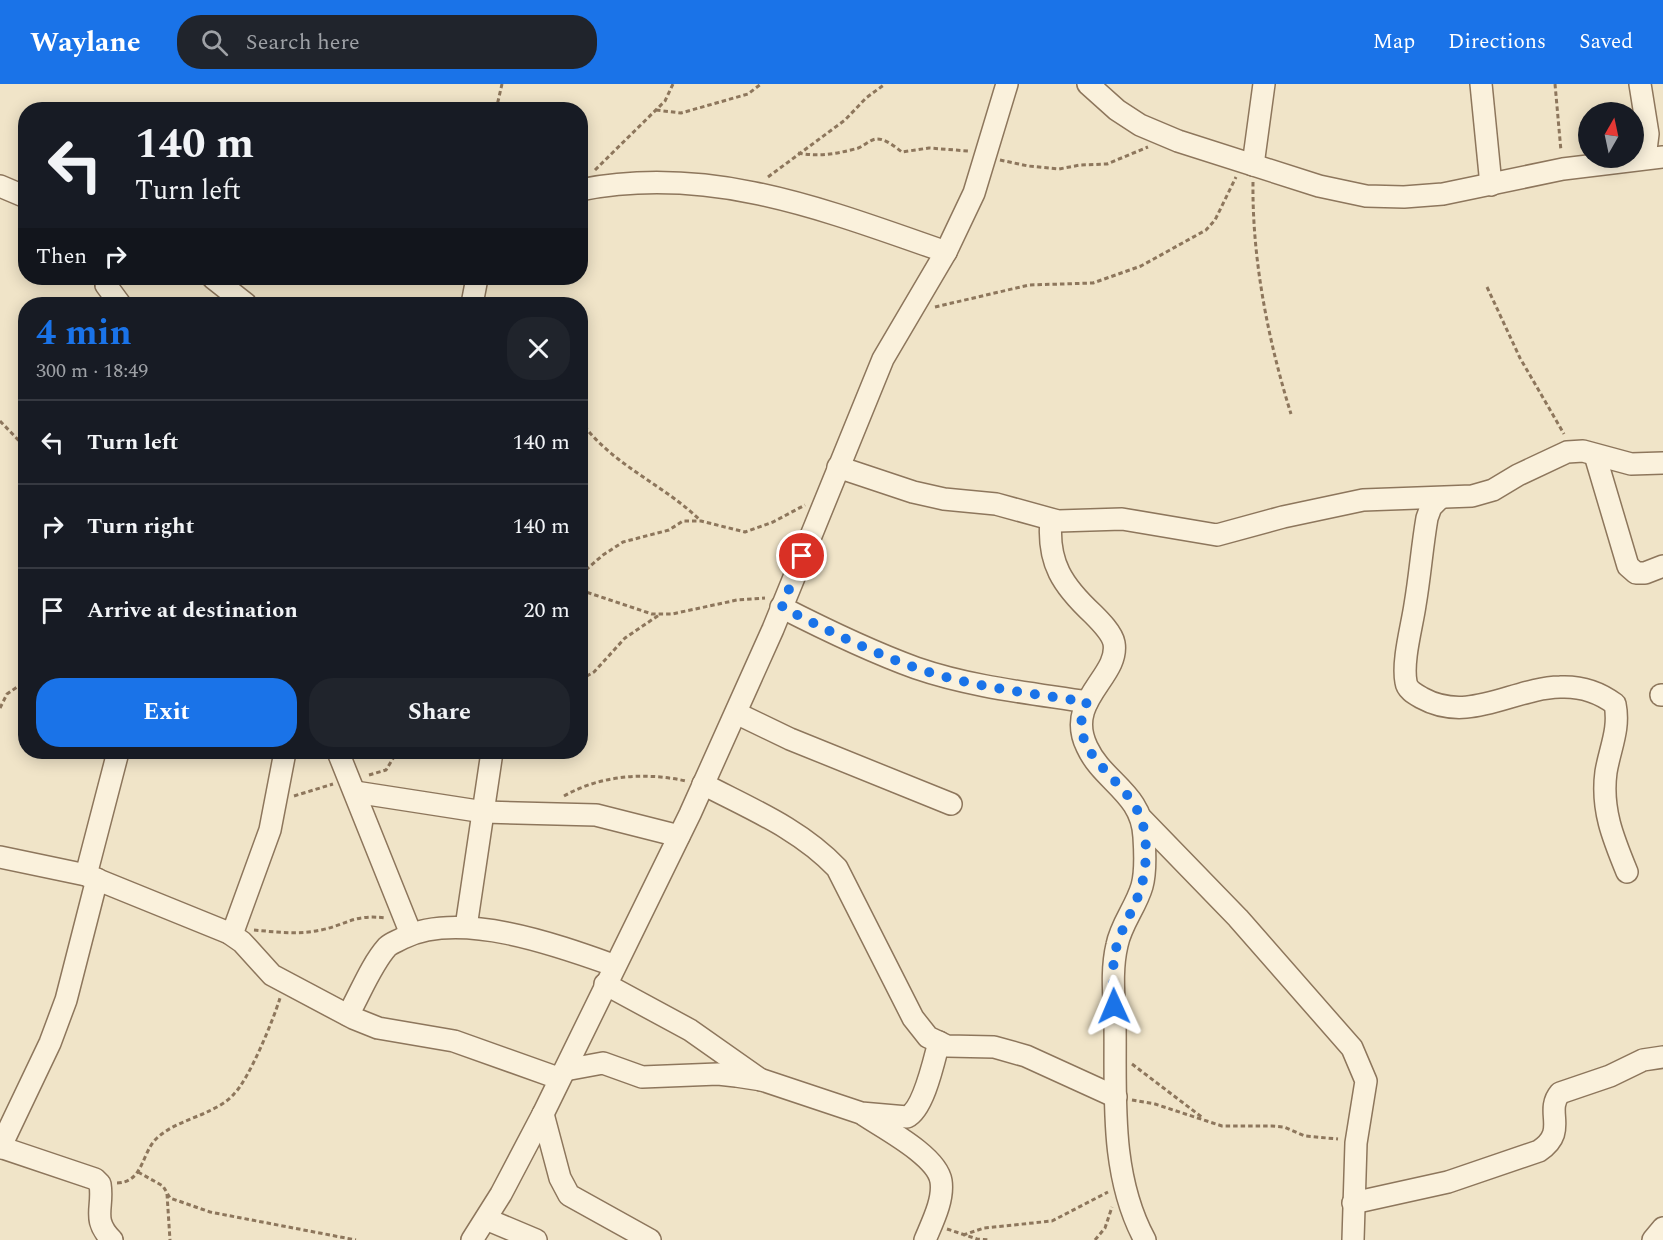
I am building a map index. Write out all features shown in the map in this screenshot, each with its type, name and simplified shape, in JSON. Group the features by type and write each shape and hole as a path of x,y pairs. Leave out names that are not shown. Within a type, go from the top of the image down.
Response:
{"street":[{"path":"472,1240 486,1219 543,1114 609,974 679,836 736,713 883,359 946,252 974,193 1007,84"},
{"path":"1088,84 1117,110 1140,125 1178,141 1319,186 1366,196 1404,198 1434,195 1563,169 1654,157 1640,84"},
{"path":"1249,164 1264,84"},
{"path":"1480,84 1491,184"},
{"path":"588,184 652,181 706,183 755,192 847,218 946,252"},
{"path":"0,186 18,194"},
{"path":"106,285 115,297"},
{"path":"222,285 237,297"},
{"path":"838,467 913,492 944,499 996,504 1051,520 1122,519 1217,535 1283,517 1363,500 1472,496 1493,490 1518,475 1567,452 1583,451 1631,464 1663,463"},
{"path":"1595,455 1628,566 1636,573 1645,573 1663,566"},
{"path":"1439,499 1431,507 1426,518 1408,649 1406,683 1411,692 1431,703 1458,707 1488,705 1543,688 1562,686 1604,695 1615,704 1618,717 1615,742 1604,792 1607,822 1627,872"},
{"path":"1051,520 1049,541 1055,566 1071,594 1102,623 1114,641 1114,655 1087,702 1080,726 1087,747 1103,770 1129,795 1141,818 1238,918 1352,1048 1366,1081 1357,1137 1353,1240"},
{"path":"784,601 854,644 917,668 996,688 1087,702"},
{"path":"736,713 790,739 951,804"},
{"path":"112,1240 103,1232 99,1220 102,1195 100,1184 95,1179 0,1148 50,1043 66,1000 117,759"},
{"path":"231,931 258,866 276,805 284,759"},
{"path":"341,759 408,927"},
{"path":"466,927 491,759"},
{"path":"703,784 783,825 821,851 837,868 913,1018 928,1037 947,1046 994,1047 1026,1056 1116,1097"},
{"path":"353,787 484,812 596,814 679,836"},
{"path":"1141,818 1144,836 1142,887 1117,944 1114,966 1120,1185 1145,1240"},
{"path":"0,857 92,877 231,931 263,968 284,982 378,1028 454,1041 562,1074 603,1063 642,1077 718,1074 762,1080 861,1113 899,1118 913,1114 927,1081 939,1042"},
{"path":"348,1015 388,946 408,927 434,929 466,927 535,941 609,974 762,1080"},
{"path":"1353,1203 1448,1182 1539,1151 1551,1143 1556,1132 1556,1104 1560,1093 1602,1079 1643,1060 1663,1057"},
{"path":"861,1113 929,1160 941,1180 940,1198 928,1232"},
{"path":"543,1114 560,1178 569,1195 650,1240"},
{"path":"486,1219 537,1240"},
{"path":"1653,1240 1663,1228"}],"path":[{"path":"498,102 502,84"},
{"path":"588,180 656,110 673,84"},
{"path":"656,110 681,113 748,94 761,84"},
{"path":"755,192 773,173 845,120 866,98 885,84"},
{"path":"1556,84 1563,169"},
{"path":"798,153 826,157 841,150 855,149 876,139 884,140 902,152 929,148 986,154 1008,162 1059,169 1107,164 1155,144 1178,141"},
{"path":"909,314 1029,285 1094,283 1141,266 1206,231 1215,220 1224,198 1249,164"},
{"path":"1249,164 1252,220 1268,328 1291,414"},
{"path":"1487,287 1520,358 1574,452"},
{"path":"0,421 18,440"},
{"path":"588,429 605,449 688,507 702,521"},
{"path":"588,569 623,542 669,530 688,519 745,532 826,496"},
{"path":"588,593 652,614 682,612 737,600 784,601"},
{"path":"588,675 594,672 625,638 661,614"},
{"path":"0,708 7,694 18,686"},
{"path":"276,805 301,792 353,787 386,770 393,759"},
{"path":"561,798 612,779 633,776 660,776 703,784"},
{"path":"231,931 291,933 326,929 357,917 408,927"},
{"path":"100,1184 131,1180 158,1136 207,1112 235,1094 274,1018 284,982"},
{"path":"1115,1045 1135,1067 1207,1121"},
{"path":"1116,1097 1155,1104 1236,1128 1284,1127 1305,1136 1357,1137"},
{"path":"138,1172 157,1182 170,1198 180,1203 210,1212 356,1240"},
{"path":"963,1235 984,1228 1052,1221 1120,1185"},
{"path":"1095,1240 1110,1217 1120,1185"},
{"path":"167,1192 170,1240"},
{"path":"928,1232 989,1240"}],"route":[{"path":"802,556 782,607 854,644 917,668 946,676 996,688 1087,702 1080,726 1087,747 1103,770 1129,795 1141,818 1144,836 1142,887 1117,944 1113,978 1114,1006"}]}
